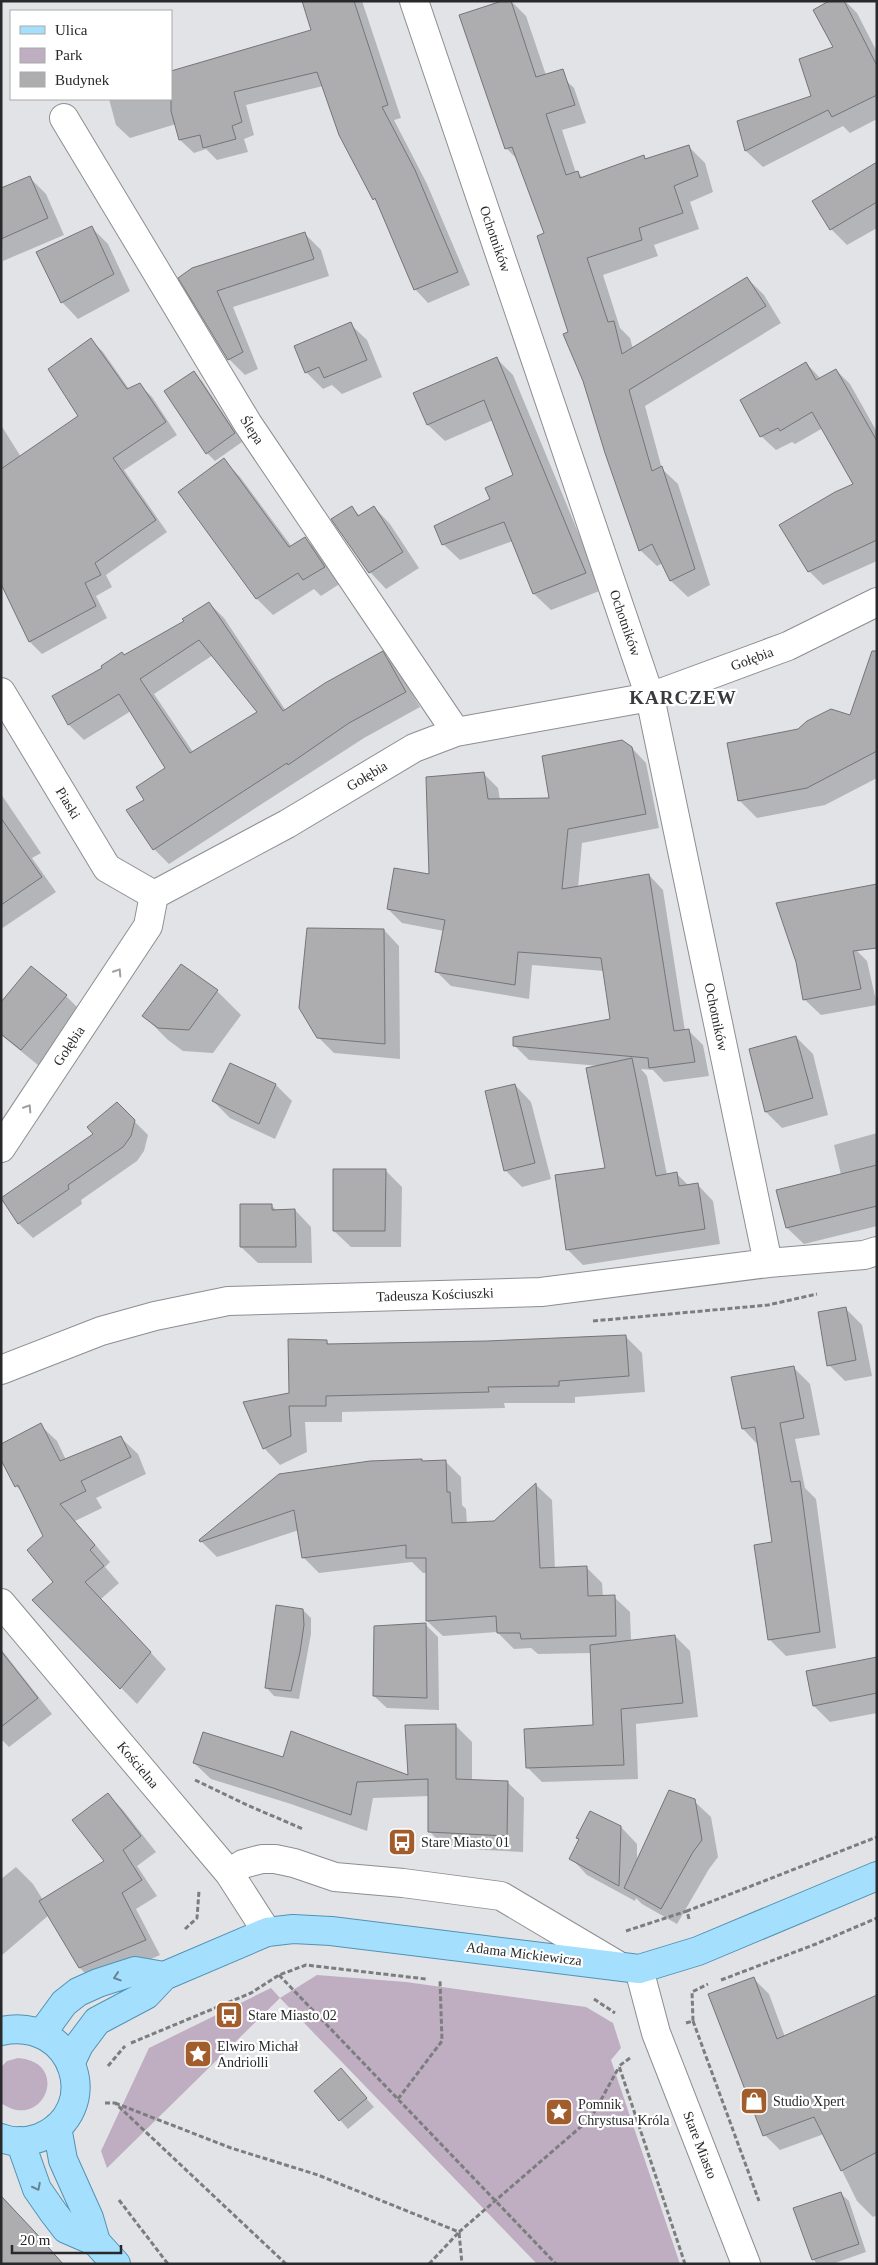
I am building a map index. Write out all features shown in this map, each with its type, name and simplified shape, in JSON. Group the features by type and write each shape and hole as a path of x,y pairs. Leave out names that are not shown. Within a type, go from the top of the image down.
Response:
{"main road":[{"name":"Adama Mickiewicza","path":"71,2062 79,2045 97,2021 146,1996 164,1976 267,1932 293,1929 331,1931 629,1967 698,1950 877,1876"},
{"path":"42,2033 64,2003 78,1992 135,1970 164,1976"},
{"path":"1,2031 15,2028 42,2033 61,2048 71,2062 76,2090 69,2110 57,2127 33,2140 10,2140 37,2189 66,2229 96,2242 116,2264"},
{"path":"57,2127 63,2160 89,2218 96,2242"}],"street":[{"name":"Ochotników","path":"414,1 650,697 768,1263"},
{"name":"Ślepa","path":"64,118 248,424 456,732"},
{"name":"Gołębia","path":"5,1135 148,926 154,895 287,824 414,748 456,732 650,697 788,646 877,602"},
{"name":"Piaski","path":"1,692 107,868 154,895"},
{"name":"Tadeusza Kościuszki","path":"1,1370 101,1330 155,1316 228,1301 540,1292 768,1263 864,1255 877,1251"},
{"name":"Kościelna","path":"1,1603 229,1873 267,1932"},
{"path":"229,1873 243,1864 262,1859 275,1859 294,1863 335,1877 403,1883 502,1896 629,1967"},
{"name":"Stare Miasto","path":"629,1967 746,2264"}],"path":[{"path":"191,1778 247,1806 312,1833"},
{"path":"178,1936 197,1918 199,1892 194,1885"},
{"path":"624,1932 687,1911"},
{"path":"708,1985 816,1944 877,1918"},
{"path":"107,2066 124,2046 251,1993 279,1974 306,1965 450,1981"},
{"path":"279,1974 556,2264"},
{"path":"398,2099 442,2041 440,1980"},
{"path":"585,1998 595,1999 622,2018"},
{"path":"693,2020 760,2202"},
{"path":"429,2264 459,2232 591,2118 619,2066 633,2056"},
{"path":"619,2066 685,2264"},
{"path":"100,2103 115,2103 231,2148 318,2175 459,2232"},
{"path":"115,2103 286,2264"},
{"path":"114,2194 168,2264"},
{"path":"459,2232 462,2264"}],"green space":[{"path":"317,1975 406,1982 586,2007 613,2023 621,2048 611,2060 680,2264 537,2264 280,1998"},
{"path":"271,1988 280,1998 107,2168 101,2151 149,2048"},
{"path":"18,2058 34,2062 44,2071 47,2082 46,2093 39,2103 29,2109 16,2110 1,2103 1,2067 7,2061"}],"building":[{"path":"302,1 354,1 388,105 382,107 415,170 458,272 414,290 375,198 373,200 339,135 317,72 234,92 242,122 232,126 236,139 203,148 200,135 179,140 171,111 172,71 311,30"},
{"path":"502,1 511,1 536,77 563,69 575,105 546,114 566,175 578,171 580,178 644,155 645,159 689,145 698,176 674,186 683,213 639,228 642,240 587,258 608,322 614,321 622,354 747,277 766,306 629,390 652,471 662,466 695,569 670,581 652,544 639,551 605,453 583,381 563,334 568,332 537,236 544,233 512,147 505,149 459,15"},
{"path":"829,1 844,1 865,42 877,66 877,95 832,117 828,110 745,151 737,121 811,96 799,59 833,47 813,10"},
{"path":"877,162 877,202 830,230 812,201"},
{"path":"30,176 48,218 1,239 1,188"},
{"path":"92,226 114,274 61,303 36,252"},
{"path":"305,232 314,259 217,291 243,352 228,360 178,278 192,268"},
{"path":"351,322 367,360 324,378 319,367 305,373 294,346"},
{"path":"91,338 127,389 140,383 166,422 113,458 156,520 95,563 101,575 85,583 96,606 29,642 1,584 1,469 78,416 48,369"},
{"path":"497,357 586,573 533,594 504,522 442,545 434,526 490,499 485,488 513,475 484,400 427,425 413,393"},
{"path":"806,362 816,380 836,369 877,441 877,540 808,572 779,525 835,492 853,484 812,412 780,431 778,428 760,437 740,400"},
{"path":"194,371 235,433 206,454 164,391"},
{"path":"224,458 289,547 305,537 325,567 303,580 298,573 256,599 178,492"},
{"path":"352,506 358,516 374,506 403,552 369,573 331,519"},
{"path":"209,602 283,711 325,683 383,651 406,692 349,723 288,765 287,763 153,850 126,810 144,800 136,787 165,768 119,694 68,725 52,696 102,668 101,666 122,652 124,655 184,621 182,619","holes":["199,640 257,712 190,753 140,679"]},
{"path":"872,651 877,651 877,751 807,788 738,801 727,743 798,729 807,721 831,709 850,715"},
{"path":"622,740 632,747 646,814 568,829 562,889 649,874 674,1031 689,1029 695,1062 649,1068 648,1058 513,1046 513,1037 610,1019 601,958 518,952 515,985 435,972 445,920 387,909 394,868 429,874 426,777 484,772 488,799 549,798 542,756"},
{"path":"1,818 42,877 1,905"},
{"path":"877,884 877,948 853,951 861,989 803,1000 796,962 776,903"},
{"path":"307,928 384,929 385,1044 317,1038 299,1008"},
{"path":"181,964 218,990 189,1030 158,1028 142,1016"},
{"path":"31,966 67,995 21,1050 1,1034 1,1002"},
{"path":"796,1036 813,1098 765,1112 749,1049"},
{"path":"632,1058 656,1176 677,1172 679,1186 698,1183 705,1229 566,1250 555,1175 605,1168 586,1068"},
{"path":"230,1063 276,1084 259,1124 212,1101"},
{"path":"515,1084 535,1163 504,1171 485,1091"},
{"path":"117,1102 135,1120 131,1136 123,1147 68,1185 69,1189 18,1224 1,1198 93,1134 87,1127"},
{"path":"877,1165 877,1206 786,1228 776,1190"},
{"path":"333,1169 386,1169 385,1231 333,1231"},
{"path":"240,1204 272,1204 272,1210 295,1209 296,1247 240,1247"},
{"path":"846,1307 856,1360 827,1366 818,1312"},
{"path":"626,1335 629,1376 559,1381 559,1386 488,1387 489,1392 326,1396 326,1406 289,1406 291,1436 263,1449 243,1402 289,1393 288,1339 327,1340 327,1344 487,1341"},
{"path":"794,1366 804,1418 780,1423 791,1482 800,1481 820,1632 768,1640 754,1545 772,1542 755,1427 742,1429 731,1377"},
{"path":"41,1423 60,1461 121,1436 131,1457 81,1481 86,1491 60,1504 95,1545 90,1550 104,1566 85,1582 151,1652 120,1689 32,1600 53,1582 27,1550 43,1536 18,1485 15,1487 1,1460 1,1444"},
{"path":"422,1459 422,1461 446,1460 447,1492 450,1492 452,1523 494,1521 536,1483 540,1568 587,1566 588,1596 615,1595 616,1636 521,1639 520,1633 497,1633 496,1616 426,1621 426,1558 406,1558 406,1545 302,1558 294,1510 200,1542 199,1540 279,1474 370,1461"},
{"path":"276,1605 303,1609 304,1625 291,1691 265,1688"},
{"path":"426,1623 427,1698 373,1696 374,1626"},
{"path":"675,1635 683,1703 621,1709 624,1765 526,1768 524,1729 593,1725 590,1645"},
{"path":"1,1651 38,1698 1,1727"},
{"path":"877,1657 877,1693 813,1706 806,1671"},
{"path":"456,1724 456,1779 508,1781 507,1836 428,1832 428,1779 357,1782 351,1815 193,1763 203,1732 283,1757 291,1731 408,1775 405,1725"},
{"path":"669,1790 695,1799 702,1840 693,1852 661,1909 624,1888"},
{"path":"108,1793 141,1836 123,1850 142,1880 122,1893 146,1940 79,1968 39,1901 104,1861 72,1820"},
{"path":"590,1811 621,1826 619,1886 569,1859 579,1839 576,1838"},
{"path":"754,1977 777,2039 877,1995 877,2152 841,2171 814,2117 763,2136 708,1994"},
{"path":"341,2068 367,2098 339,2121 314,2091"},
{"path":"841,2192 859,2244 812,2260 793,2208"},
{"path":"1,2196 35,2232 63,2264 1,2264"}],"place":[{"name":"Stare Miasto 01","path":"402,1842"},
{"name":"Stare Miasto 02","path":"229,2015"},
{"name":"Elwiro Michał Andriolli","path":"198,2054"},
{"name":"Studio Xpert","path":"754,2101"},
{"name":"Pomnik Chrystusa Króla","path":"559,2112"}],"district":[{"name":"KARCZEW","path":"683,697"}]}
